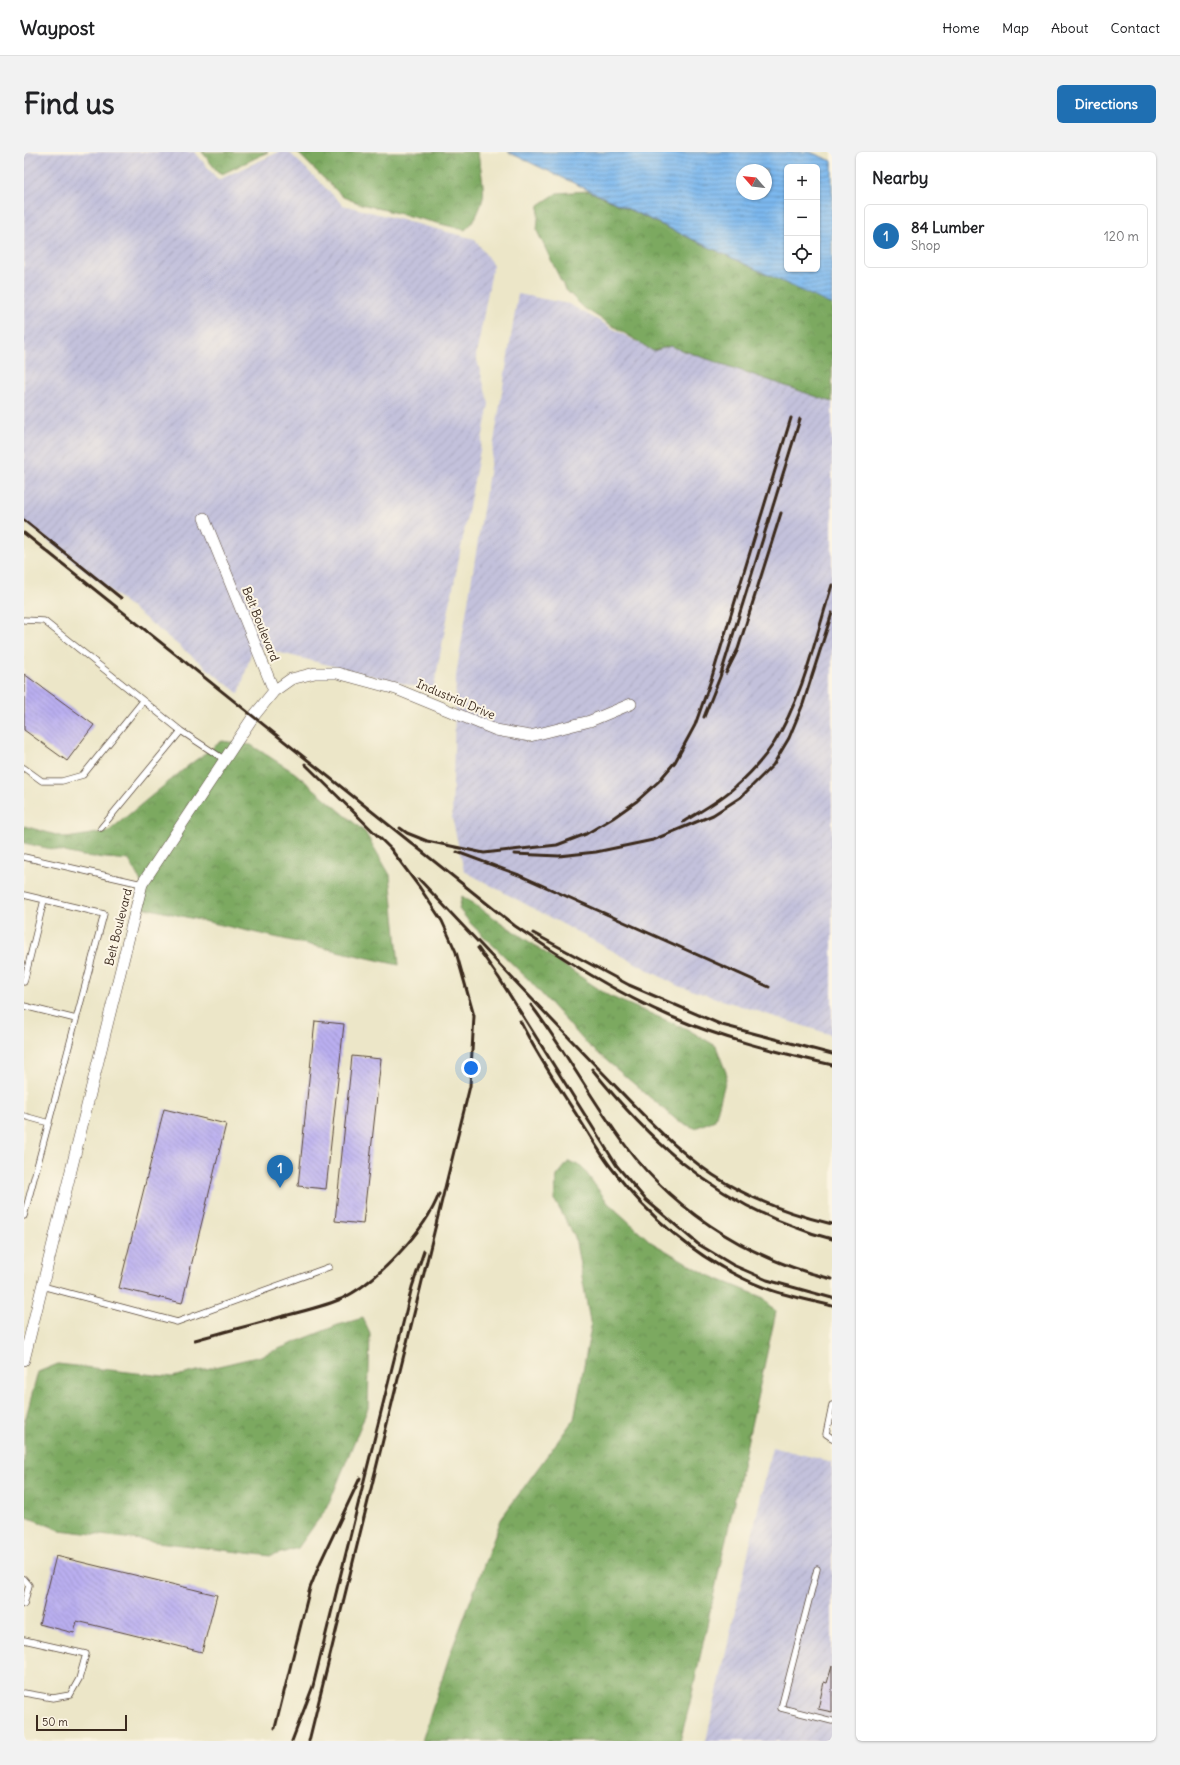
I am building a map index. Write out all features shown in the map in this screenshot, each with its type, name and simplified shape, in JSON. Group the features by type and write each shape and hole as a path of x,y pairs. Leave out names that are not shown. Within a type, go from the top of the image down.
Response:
{"street":[{"name":"Belt Boulevard","path":"24,1360 142,884 253,717 274,691 204,518"},
{"name":"Industrial Drive","path":"274,691 291,679 316,673 337,673 396,688 496,730 530,736 590,721 630,704"}],"lane":[{"path":"24,620 44,621 181,731 225,760"},
{"path":"24,768 42,781 62,781 83,775 143,701"},
{"path":"101,828 181,731"},
{"path":"24,857 142,884"},
{"path":"24,895 104,914 24,1216"},
{"path":"24,982 44,900"},
{"path":"24,1006 76,1019"},
{"path":"24,1116 49,1123"},
{"path":"42,1286 177,1322 329,1267"},
{"path":"832,1405 826,1434 832,1438"},
{"path":"817,1569 780,1708 832,1721"},
{"path":"24,1579 29,1585 24,1604"},
{"path":"24,1640 86,1654 79,1679 70,1695 53,1698 24,1693"}],"shaded area":[{"path":"24,152 195,152 218,180 279,152 289,152 343,205 475,239 493,265 476,356 489,404 433,691 253,646 239,694 24,521"},
{"path":"518,294 569,304 653,351 670,346 832,402 832,1035 678,986 464,871 452,817 456,676"},
{"path":"772,1447 832,1462 832,1741 706,1741"}],"green space":[{"path":"202,152 268,152 222,174 217,171"},
{"path":"297,152 477,152 482,175 483,198 476,216 465,230 361,204 343,197"},
{"path":"589,191 832,305 832,402 670,346 653,351 584,308 565,289 537,231 539,205 557,193"},
{"path":"222,741 251,745 295,773 365,832 390,875 399,965 137,906 142,884 129,860 83,856 24,843 24,826 67,838 109,831 189,765"},
{"path":"462,896 609,996 687,1029 716,1046 727,1075 715,1120 695,1128 679,1122 586,1043 530,981 471,924 459,909"},
{"path":"569,1161 582,1167 608,1203 651,1242 706,1274 764,1298 776,1312 689,1707 680,1741 422,1741 449,1657 502,1517 574,1419 591,1327 575,1237 554,1199 557,1176"},
{"path":"363,1318 370,1333 368,1408 328,1506 298,1548 271,1556 60,1530 24,1516 24,1424 38,1372 58,1364 172,1377 261,1356 338,1325"}],"water":[{"path":"508,152 810,152 832,161 832,305"}],"building":[{"path":"24,674 94,725 67,761 24,730"},
{"path":"315,1021 344,1024 326,1189 298,1186"},
{"path":"352,1056 381,1059 363,1224 335,1221"},
{"path":"164,1109 226,1124 182,1303 119,1288"},
{"path":"56,1556 217,1595 202,1652 77,1621 74,1633 39,1624"},
{"path":"832,1666 832,1712 818,1709 824,1682 827,1683"}],"railway":[{"path":"400,828 407,833 427,841 484,853 557,845 586,834 613,818 637,801 658,782 675,762 695,725 711,680 791,418"},
{"path":"704,717 720,677 800,419"},
{"path":"726,673 738,649 781,513"},
{"path":"24,520 121,598"},
{"path":"24,533 515,926 591,975 651,1008 711,1032 771,1050 832,1065"},
{"path":"683,822 710,806 730,791 752,771 774,743 784,725 801,686 832,585"},
{"path":"514,854 559,856 596,852 653,840 713,815 741,797 773,765 789,738 803,704 832,613"},
{"path":"305,764 393,851"},
{"path":"309,1741 470,1086 474,1016 456,952 442,921 420,888 390,848"},
{"path":"457,852 519,875 769,987"},
{"path":"419,879 652,1124 682,1151 713,1175 755,1198 801,1216 832,1224"},
{"path":"533,933 629,985 722,1025 832,1054"},
{"path":"478,948 499,978 617,1166 646,1200 698,1244 733,1265 767,1280 832,1298"},
{"path":"531,1005 615,1131 635,1158 658,1183 683,1205 738,1243 768,1258 800,1270 832,1279"},
{"path":"520,1021 533,1046 604,1158 645,1207 663,1224 681,1240 701,1254 721,1267 743,1278 773,1291 832,1306"},
{"path":"592,1069 613,1095 658,1142 682,1163 708,1182 735,1199 764,1214 804,1231 832,1239"},
{"path":"195,1340 319,1307 341,1299 355,1291 384,1268 412,1239 423,1223 439,1194"},
{"path":"292,1741 313,1686 412,1287 424,1251"},
{"path":"275,1728 310,1588 320,1563 360,1478"}],"place":[{"name":"84 Lumber","path":"280,1188"}]}
